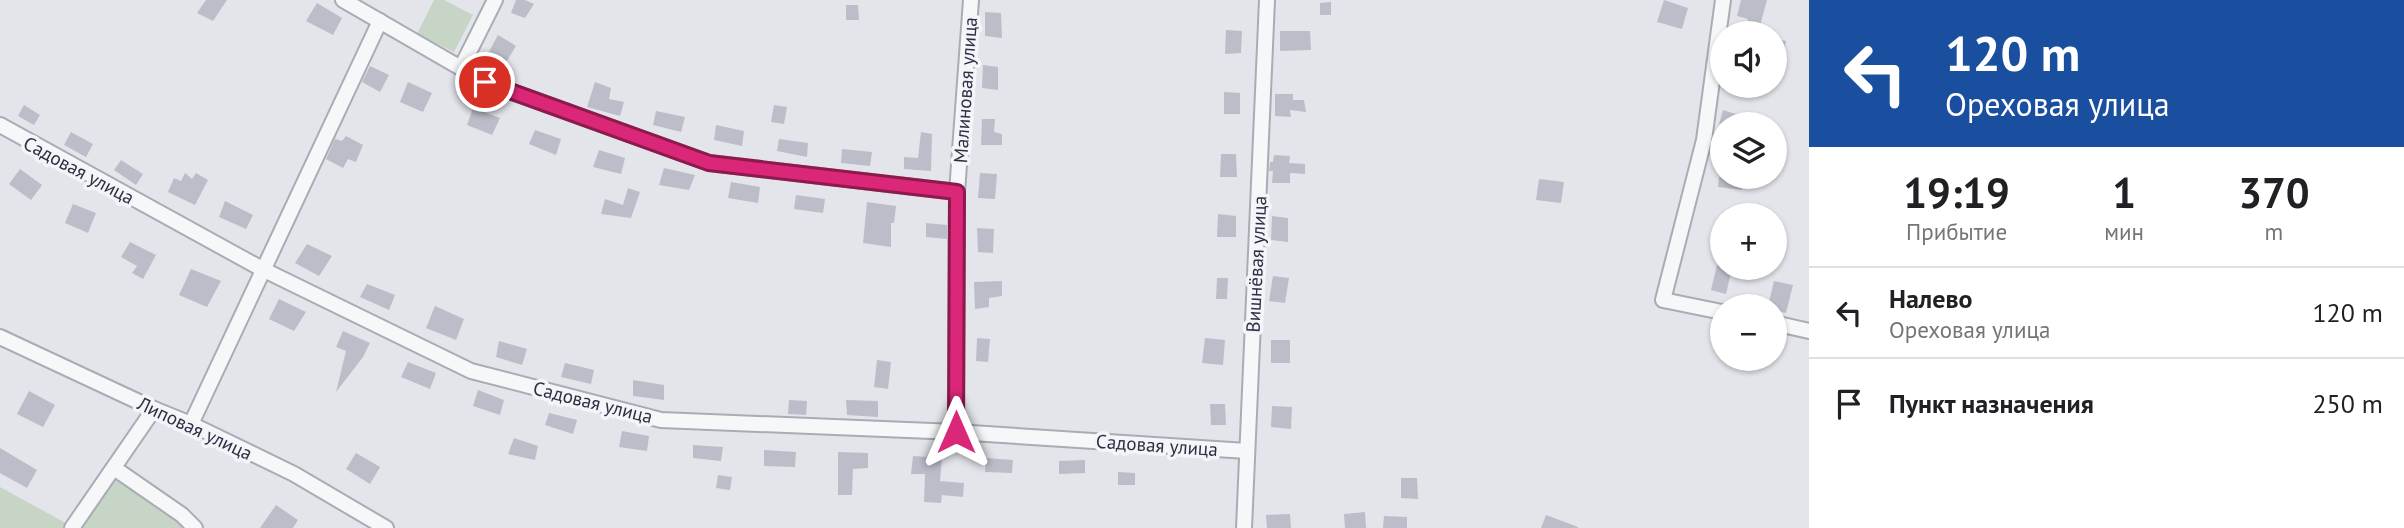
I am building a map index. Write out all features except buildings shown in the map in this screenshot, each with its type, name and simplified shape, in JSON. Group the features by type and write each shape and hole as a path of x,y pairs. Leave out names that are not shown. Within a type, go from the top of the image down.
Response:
{"street":[{"path":"343,0 485,82 709,163 957,192"},
{"path":"461,68 495,0"},
{"name":"Малиновая улица","path":"956,432 957,192 971,0"},
{"name":"Вишнёвая улица","path":"1244,528 1267,0"},
{"path":"1710,310 1663,300 1704,140 1723,0"},
{"path":"191,424 380,21"},
{"name":"Садовая улица","path":"0,125 262,268 471,370 661,420 956,432 1247,451"},
{"path":"1787,326 1809,331"},
{"name":"Липовая улица","path":"0,337 294,474 386,528"},
{"path":"72,528 154,409"},
{"path":"114,468 182,514 195,528"}],"green space":[{"path":"434,0 444,0 473,15 454,52 417,34"},
{"path":"114,468 195,528 0,528 0,487 73,527"}],"route":[{"path":"485,82 709,163 957,192 956,432"}]}
